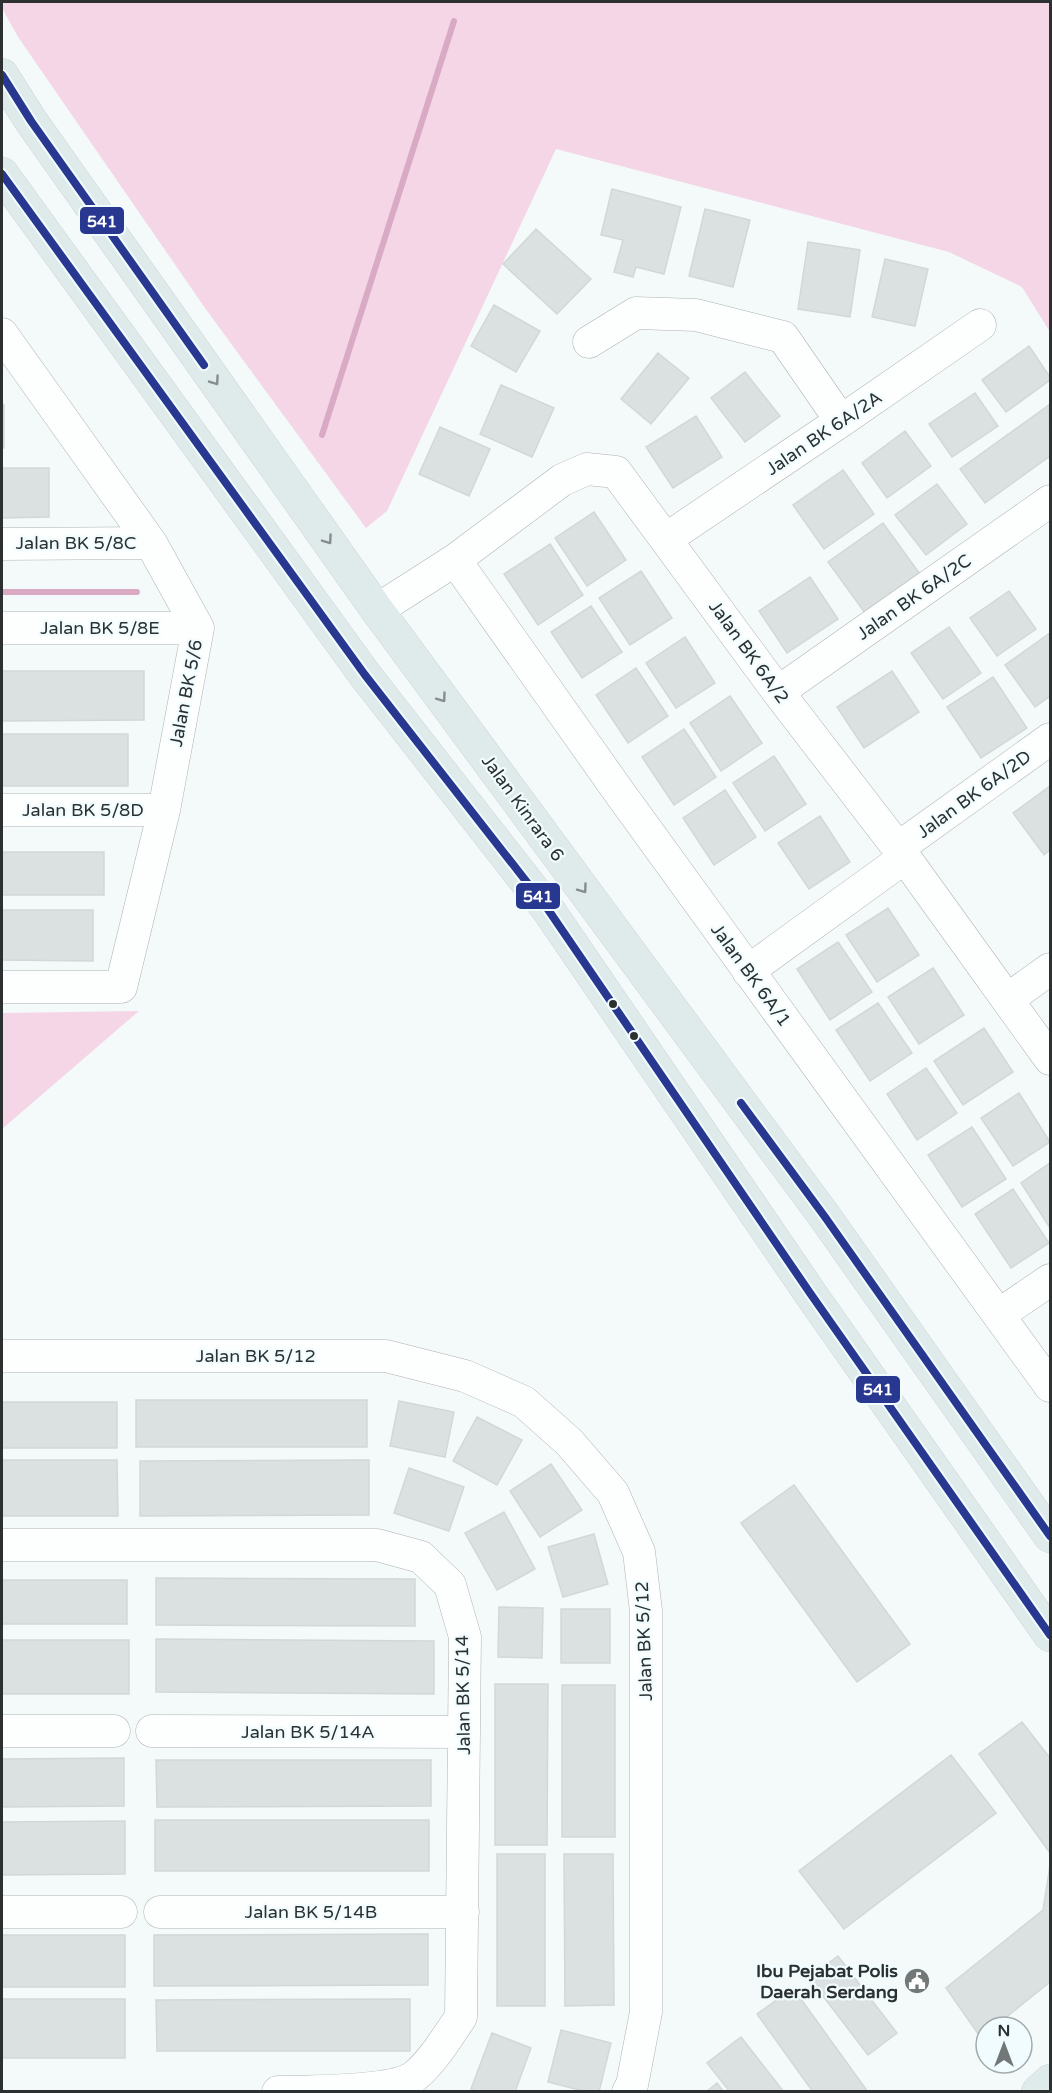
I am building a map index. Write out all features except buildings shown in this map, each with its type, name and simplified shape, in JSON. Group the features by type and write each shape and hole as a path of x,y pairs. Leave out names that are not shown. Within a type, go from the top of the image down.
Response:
{"main road":[{"name":"Jalan Kinrara 6","path":"2,75 31,121 377,610 825,1217 1050,1536"},
{"path":"2,174 365,675 547,908 810,1293 1050,1635"},
{"path":"311,602 343,611 377,610 365,636 365,675"},
{"path":"1038,2091 1050,2081"}],"street":[{"path":"590,342 636,314 696,315 783,338 842,422"},
{"name":"Jalan BK 6A/2A","path":"666,539 842,422 980,325"},
{"name":"Jalan BK 5/6","path":"2,334 13,366 151,543 198,628 164,810 121,987 2,987"},
{"name":"Jalan BK 6A/2","path":"377,610 455,560 562,480 587,469 616,472 778,692 901,853 1050,1059"},
{"name":"Jalan BK 6A/2C","path":"778,692 1050,501"},
{"name":"Jalan BK 5/8C","path":"2,543 151,543"},
{"name":"Jalan BK 6A/1","path":"455,560 619,792 1000,1314 1050,1386"},
{"name":"Jalan BK 5/8E","path":"2,628 198,628"},
{"name":"Jalan BK 6A/2D","path":"748,971 1050,739"},
{"name":"Jalan BK 5/8D","path":"2,810 164,810"},
{"path":"1008,999 1050,969"},
{"path":"1000,1314 1050,1280"},
{"name":"Jalan BK 5/12","path":"2,1356 386,1356 465,1376 524,1401 569,1442 613,1493 639,1552 646,1611 646,2012 632,2085 628,2091"},
{"name":"Jalan BK 5/14","path":"2,1545 378,1545 421,1557 450,1585 465,1637 460,2017 440,2048 414,2078 378,2090 278,2091"},
{"path":"2,1731 114,1731"},
{"name":"Jalan BK 5/14A","path":"152,1731 464,1732"},
{"path":"2,1912 121,1912"},
{"name":"Jalan BK 5/14B","path":"160,1912 463,1912"}],"shaded area":[{"path":"2,2 1050,2 1050,332 1022,287 949,252 556,149 387,511 366,528 205,308 18,37 2,8"},
{"path":"139,1011 2,1129 2,1013"}],"waterway":[{"path":"322,435 454,21"},
{"path":"2,592 137,592"}],"transit line":[{"name":"541","path":"2,75 31,121 204,365"},
{"name":"541","path":"2,174 365,675 547,908 810,1293 1050,1635"},
{"name":"541","path":"741,1103 825,1217 1050,1536"}],"place":[{"name":"Ibu Pejabat Polis Daerah Serdang","path":"917,1981"}]}
